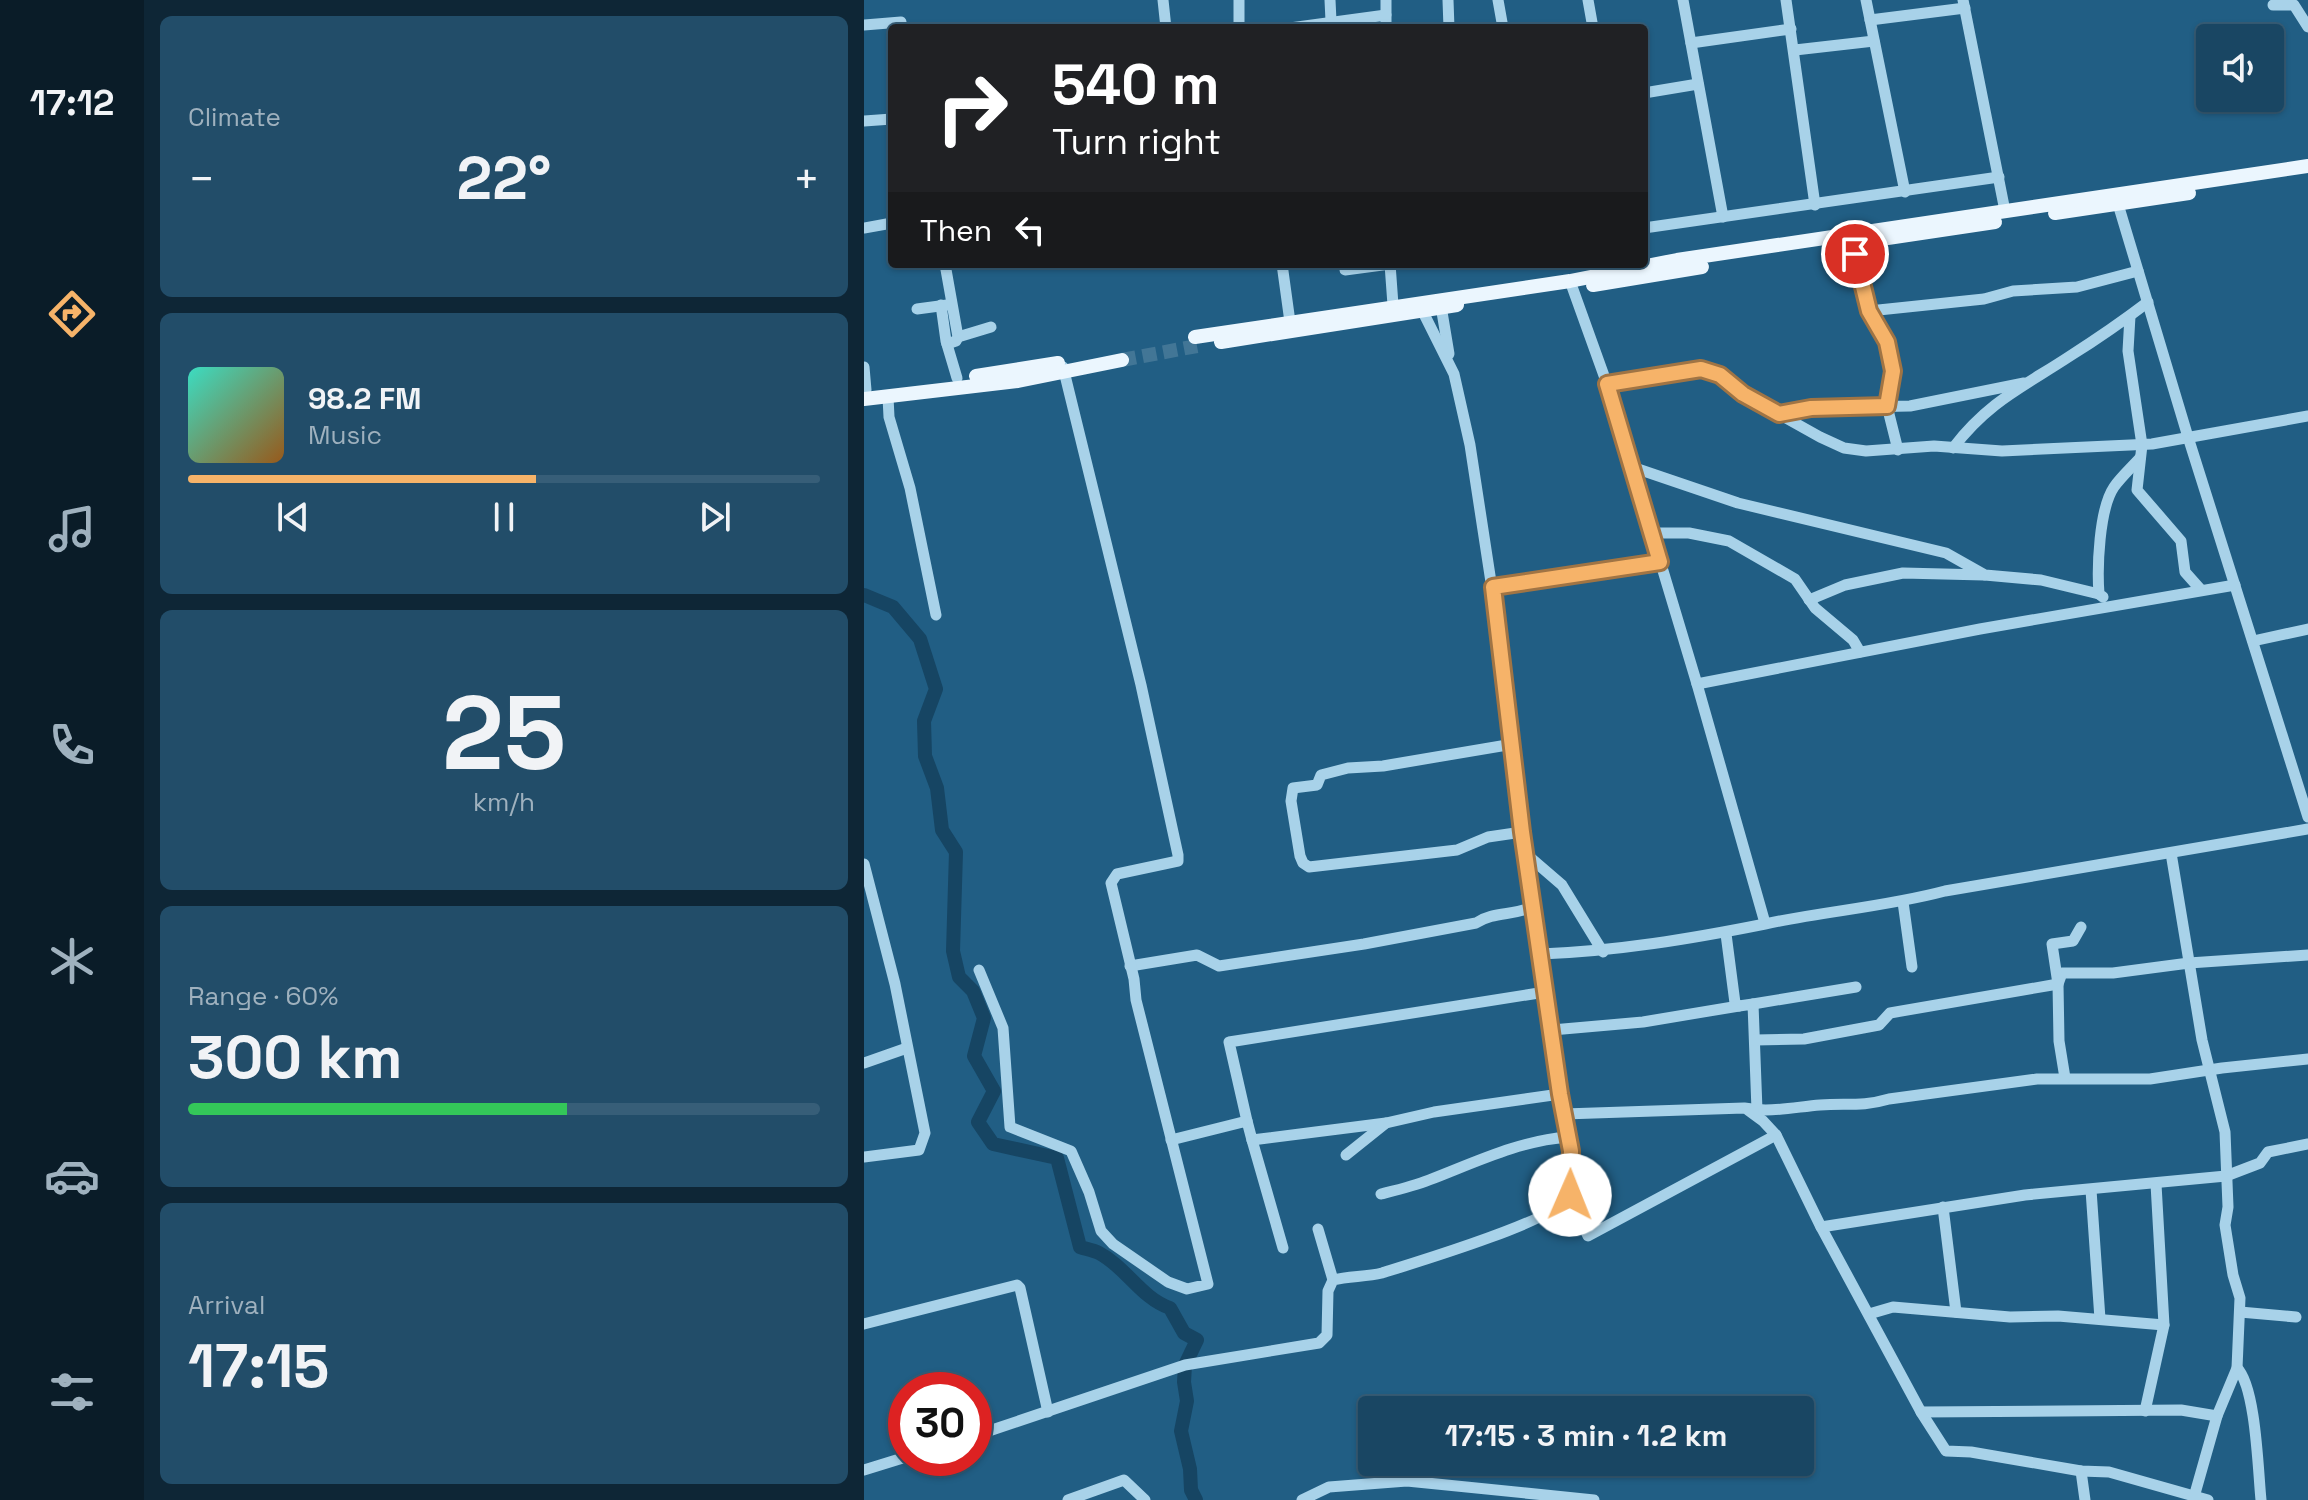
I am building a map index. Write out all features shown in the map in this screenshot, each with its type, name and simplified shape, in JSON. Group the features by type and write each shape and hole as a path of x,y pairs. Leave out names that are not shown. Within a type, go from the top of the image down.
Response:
{"main road":[{"path":"1648,267 2308,166"},
{"path":"1440,303 1423,312 1196,342 1393,305 1440,303 1638,276 2308,175"},
{"path":"1571,285 1643,268"},
{"path":"865,393 957,378 1063,367 1122,355"},
{"path":"865,393 888,397 1018,381 1063,367"}],"street":[{"path":"1163,0 1166,24"},
{"path":"1239,0 1239,24"},
{"path":"1330,0 1331,21"},
{"path":"1386,0 1386,24"},
{"path":"1448,0 1449,24"},
{"path":"1498,0 1502,24"},
{"path":"1588,0 1592,24"},
{"path":"1683,0 1723,217"},
{"path":"1786,0 1815,205"},
{"path":"1866,0 1905,192"},
{"path":"1870,20 1964,4 2005,211"},
{"path":"2273,5 2294,5 2308,27"},
{"path":"1313,24 1386,15"},
{"path":"864,25 901,22"},
{"path":"1691,43 1791,29"},
{"path":"1795,50 1874,41"},
{"path":"1648,92 1698,84"},
{"path":"864,121 888,119"},
{"path":"1648,227 1999,177"},
{"path":"2118,204 2308,817"},
{"path":"864,228 888,224"},
{"path":"1855,254 1869,311 1887,342 1893,371 1887,406 1898,450"},
{"path":"945,268 946,305 957,378"},
{"path":"1283,268 1290,322"},
{"path":"1345,270 1360,268"},
{"path":"1390,268 1393,305"},
{"path":"1869,311 1984,299 2013,291 2077,287 2138,271"},
{"path":"1571,285 1607,384 1765,923"},
{"path":"1953,448 1974,421 2024,383 2068,358 2148,302"},
{"path":"1440,303 1449,362 1464,409 1493,587 1522,832 1568,1137 1570,1195 1588,1236 1776,1135"},
{"path":"917,309 946,305"},
{"path":"1423,312 1449,362"},
{"path":"2130,316 2128,351 2142,445 2137,490 2181,541 2185,572 2201,590"},
{"path":"953,340 991,327"},
{"path":"864,367 865,393"},
{"path":"979,970 1003,1028 1010,1127 1071,1151 1089,1192 1101,1231 1113,1244 1168,1282 1187,1289 1208,1284 1136,1000 1113,894 1112,878 1117,874 1178,861 1178,855 1141,685 1063,367"},
{"path":"1607,384 1701,369 1720,375 1743,394 1844,448 1866,451 1934,446 2002,451 2142,445 2308,416"},
{"path":"1779,414 1811,408 1910,406 2024,383"},
{"path":"888,397 889,417 910,488 936,615"},
{"path":"2099,594 2099,551 2106,510 2113,488 2140,458"},
{"path":"1632,467 1738,503 1946,553 1985,575"},
{"path":"1652,533 1689,533 1729,541 1795,579 1815,608 1853,640 1860,652"},
{"path":"1493,587 1660,562"},
{"path":"1809,600 1845,585 1903,573 2041,580 2099,594 2118,604"},
{"path":"1697,684 2118,604 2235,585"},
{"path":"2253,641 2308,629"},
{"path":"1513,744 1383,766 1348,768 1321,775 1317,785 1293,788 1291,801 1300,856 1309,867 1457,850 1488,837 1522,832"},
{"path":"1541,954 1603,952 1726,934 1765,923 1903,902 1945,891 2308,829"},
{"path":"2171,853 2209,1070 2225,1132 2228,1207 2225,1225 2240,1298 2237,1368 2217,1416 2194,1497"},
{"path":"1526,854 1562,885 1603,952"},
{"path":"864,864 895,984 925,1133 919,1150 864,1157"},
{"path":"1903,902 1912,967"},
{"path":"1130,966 1197,955 1219,966 1248,962 1476,923 1488,915 1513,913 1534,906"},
{"path":"2065,1078 2052,944 2073,941 2081,927"},
{"path":"1726,934 1735,1003 1739,1006"},
{"path":"2058,984 2062,973 2066,972 2080,975 2113,973 2189,963 2308,955"},
{"path":"1755,1040 1804,1039 1879,1025 1890,1013 2058,984"},
{"path":"1552,1030 1643,1022 1856,987"},
{"path":"1283,1248 1247,1121 1229,1042 1545,992"},
{"path":"1753,1004 1757,1110"},
{"path":"864,1063 907,1048"},
{"path":"1564,1114 1866,1106 1889,1099 1961,1089 2065,1078 2150,1079 2308,1059"},
{"path":"1252,1140 1386,1123 1434,1112 1560,1094"},
{"path":"1744,1108 1776,1135 1821,1227 1921,1412 1946,1451 2131,1476 2208,1500"},
{"path":"1171,1140 1247,1121"},
{"path":"1346,1155 1386,1123"},
{"path":"1381,1194 1427,1181 1511,1147 1542,1139 1568,1137"},
{"path":"1821,1227 2025,1195 2226,1176 2260,1163 2268,1152 2308,1144"},
{"path":"2145,1411 2164,1325 2156,1184"},
{"path":"2091,1190 2100,1319"},
{"path":"1333,1280 1379,1274 1521,1226 1551,1213 1570,1195"},
{"path":"1943,1207 1956,1312"},
{"path":"992,1430 1181,1366 1319,1343 1327,1335 1328,1291 1333,1280 1318,1229"},
{"path":"864,1324 1017,1285 1048,1412"},
{"path":"1869,1314 1893,1307 2164,1325"},
{"path":"2240,1312 2296,1317"},
{"path":"2237,1368 2244,1376 2251,1404 2261,1500"},
{"path":"1921,1412 2181,1410 2217,1416"},
{"path":"864,1470 888,1463"},
{"path":"2081,1471 2085,1500"},
{"path":"1068,1500 1124,1480 1145,1500"},
{"path":"1302,1500 1329,1487 1407,1481 1594,1500"}],"waterway":[{"path":"864,595 893,607 920,639 936,689 924,721 925,756 937,788 942,830 956,852 953,951 959,977 973,991 984,1018 974,1056 994,1091 978,1122 993,1144 1057,1158 1080,1247 1109,1259 1150,1297 1170,1308 1184,1333 1197,1340 1185,1365 1187,1401 1181,1431 1190,1469 1191,1490 1196,1500"}],"tunnel":[{"path":"1122,360 1197,346"}],"route":[{"path":"1570,1195 1571,1151 1522,832 1493,587 1660,562 1607,384 1701,369 1720,375 1743,394 1779,414 1811,408 1887,406 1893,371 1887,342 1869,311 1855,254"}]}
